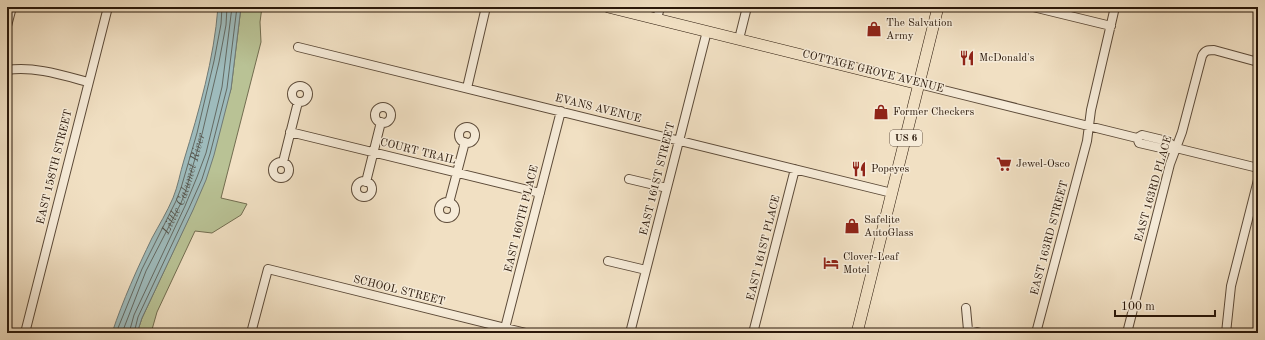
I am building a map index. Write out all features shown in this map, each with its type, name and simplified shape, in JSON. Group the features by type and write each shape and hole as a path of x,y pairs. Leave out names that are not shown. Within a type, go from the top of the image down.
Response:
{"main road":[{"name":"COTTAGE GROVE AVENUE","path":"608,7 919,84"},
{"name":"US 6","path":"858,333 938,7"}],"street":[{"path":"7,26 12,7"},
{"name":"EAST 158TH STREET","path":"24,333 108,7"},
{"path":"467,88 486,7"},
{"path":"657,19 660,7"},
{"path":"739,39 746,7"},
{"path":"1033,7 1111,26"},
{"name":"EAST 163RD STREET","path":"1036,333 1087,141 1091,110 1115,7"},
{"name":"EAST 161ST STREET","path":"630,333 707,32"},
{"name":"EVANS AVENUE","path":"298,47 892,192"},
{"name":"EAST 163RD PLACE","path":"1127,333 1170,164 1182,132 1199,63 1204,52 1214,50 1258,60"},
{"path":"7,70 20,68 50,72 88,82"},
{"name":"COTTAGE GROVE AVENUE","path":"919,84 1137,138 1142,136 1167,141 1176,148 1258,168"},
{"path":"283,162 298,102"},
{"name":"EAST 160TH PLACE","path":"505,331 561,112"},
{"path":"366,182 381,122"},
{"name":"COURT TRAIL","path":"290,132 540,193"},
{"path":"449,203 464,142"},
{"name":"EAST 161ST PLACE","path":"753,333 795,169"},
{"path":"629,179 667,188"},
{"path":"1226,333 1231,286 1258,180"},
{"path":"608,261 646,270"},
{"name":"SCHOOL STREET","path":"251,333 268,269 505,331 526,333"},
{"path":"966,308 968,331 981,333"}],"green space":[{"path":"241,7 262,7 260,22 261,42 221,198 247,204 241,215 212,233 195,231 157,312 151,333 137,333 142,318 193,209 231,89"}],"water":[{"name":"Little Calumet River","path":"218,7 241,7 231,89 206,180 142,318 137,333 112,333 136,273 152,238 171,203 176,189 205,85 213,46"}],"place":[{"name":"The Salvation Army","path":"874,29"},
{"name":"McDonald's","path":"967,58"},
{"name":"Former Checkers","path":"881,112"},
{"name":"Jewel-Osco","path":"1004,164"},
{"name":"Popeyes","path":"859,169"},
{"name":"Safelite AutoGlass","path":"852,226"},
{"name":"Clover-Leaf Motel","path":"831,263"}]}
